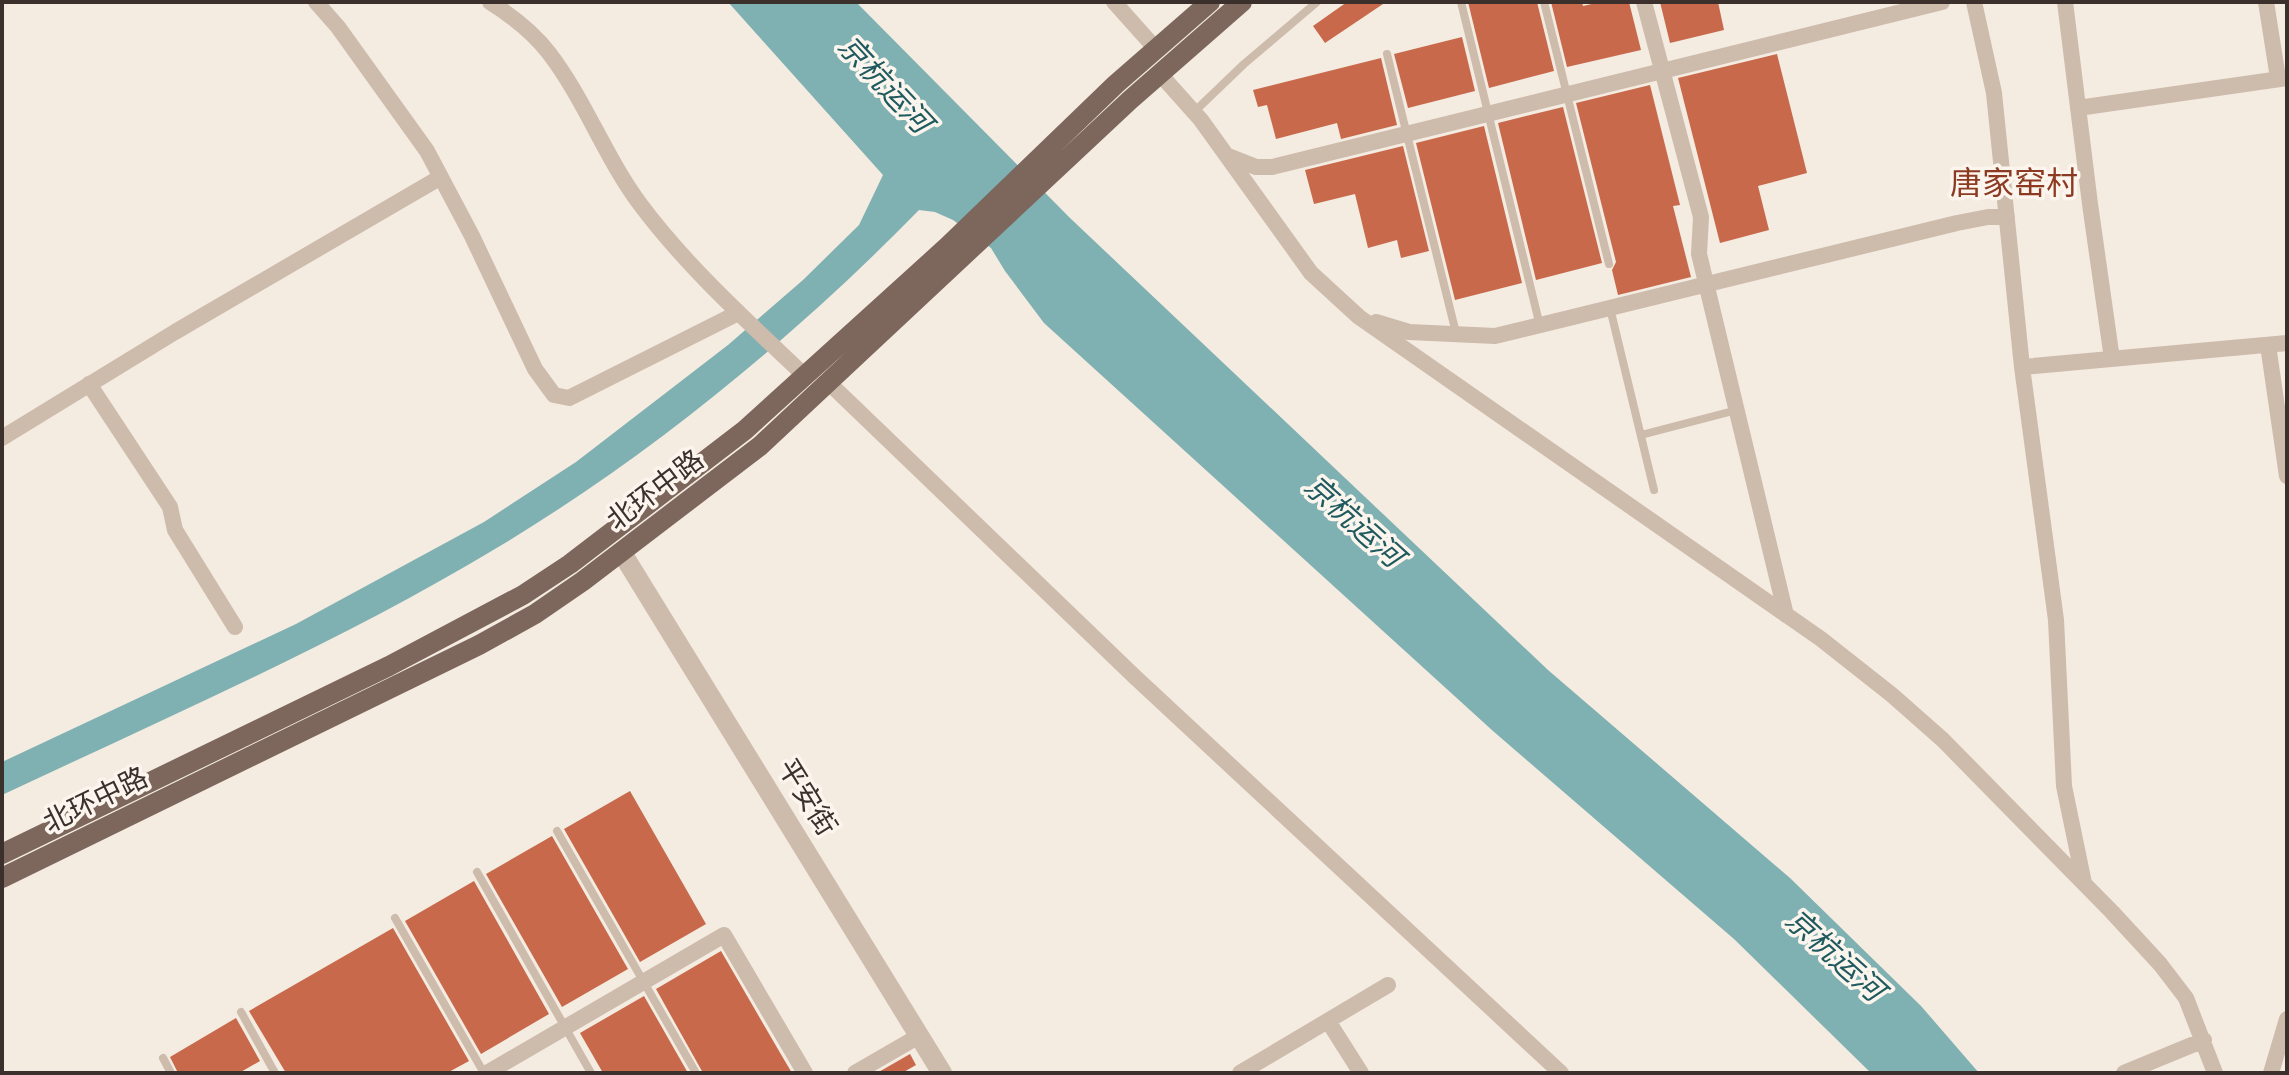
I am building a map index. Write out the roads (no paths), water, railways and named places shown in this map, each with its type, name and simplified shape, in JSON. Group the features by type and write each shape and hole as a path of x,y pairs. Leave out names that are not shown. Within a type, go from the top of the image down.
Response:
{"main road":[{"name":"北环中路","path":"2,878 479,645 535,614 622,553 760,446 1053,159 1156,49 1210,2"},
{"name":"北环中路","path":"1053,159 1160,74 1242,2"},
{"name":"北环中路","path":"2,854 389,666 523,595 675,486 745,430 804,375 954,254"}],"street":[{"path":"316,2 338,27 419,139 441,177 535,369 545,386 558,398 569,398 738,313"},
{"path":"490,2 516,18 549,53 633,194 738,313 804,375"},
{"path":"1114,2 1156,49"},
{"path":"1644,2 1701,217 1699,254 1786,615"},
{"path":"1226,155 1256,167 1272,167 1662,71 1887,9 1942,2"},
{"path":"1974,2 1994,93 2022,367 2056,620 2064,786 2084,883"},
{"path":"2065,2 2112,359"},
{"path":"2078,108 2283,78 2266,2"},
{"path":"1160,74 1194,112 1311,273 1359,317 1786,615 1892,695 1943,740 2150,953 2186,998 2215,1073"},
{"path":"2,438 441,177"},
{"path":"1359,317 1409,332 1495,336 1957,223 2007,217"},
{"path":"2022,367 2287,343"},
{"path":"2268,345 2287,476"},
{"path":"828,382 1147,688 1561,1073"},
{"path":"89,384 170,507 175,530 235,627"},
{"name":"平安街","path":"622,553 942,1073"},
{"path":"485,1073 724,935 805,1073"},
{"path":"1249,1071 1388,985"},
{"path":"2271,1073 2287,1019"},
{"path":"1328,1021 1361,1073"},
{"path":"855,1073 919,1036"},
{"path":"2124,1073 2204,1040"}],"lane":[{"path":"1194,112 1244,64 1317,2"},
{"path":"1461,2 1540,326"},
{"path":"1544,2 1609,264"},
{"path":"1387,54 1456,333"},
{"path":"1610,308 1654,490"},
{"path":"1641,435 1737,410"},
{"path":"557,831 696,1073"},
{"path":"477,872 591,1073"},
{"path":"395,918 485,1073"},
{"path":"241,1012 275,1073"},
{"path":"163,1058 171,1073"}],"water":[{"name":"京杭运河","path":"728,2 856,2 1070,218 1548,670 1790,878 1921,1006 1979,1073 1871,1073 1734,939 1493,731 1044,323 991,248 953,220 935,212 919,210 772,348 666,433 612,473 500,546 317,646 2,795 2,762 296,624 484,522 576,462 728,345 803,280 859,225 883,175"}],"district":[{"name":"唐家窑村","path":"2014,184"}]}
